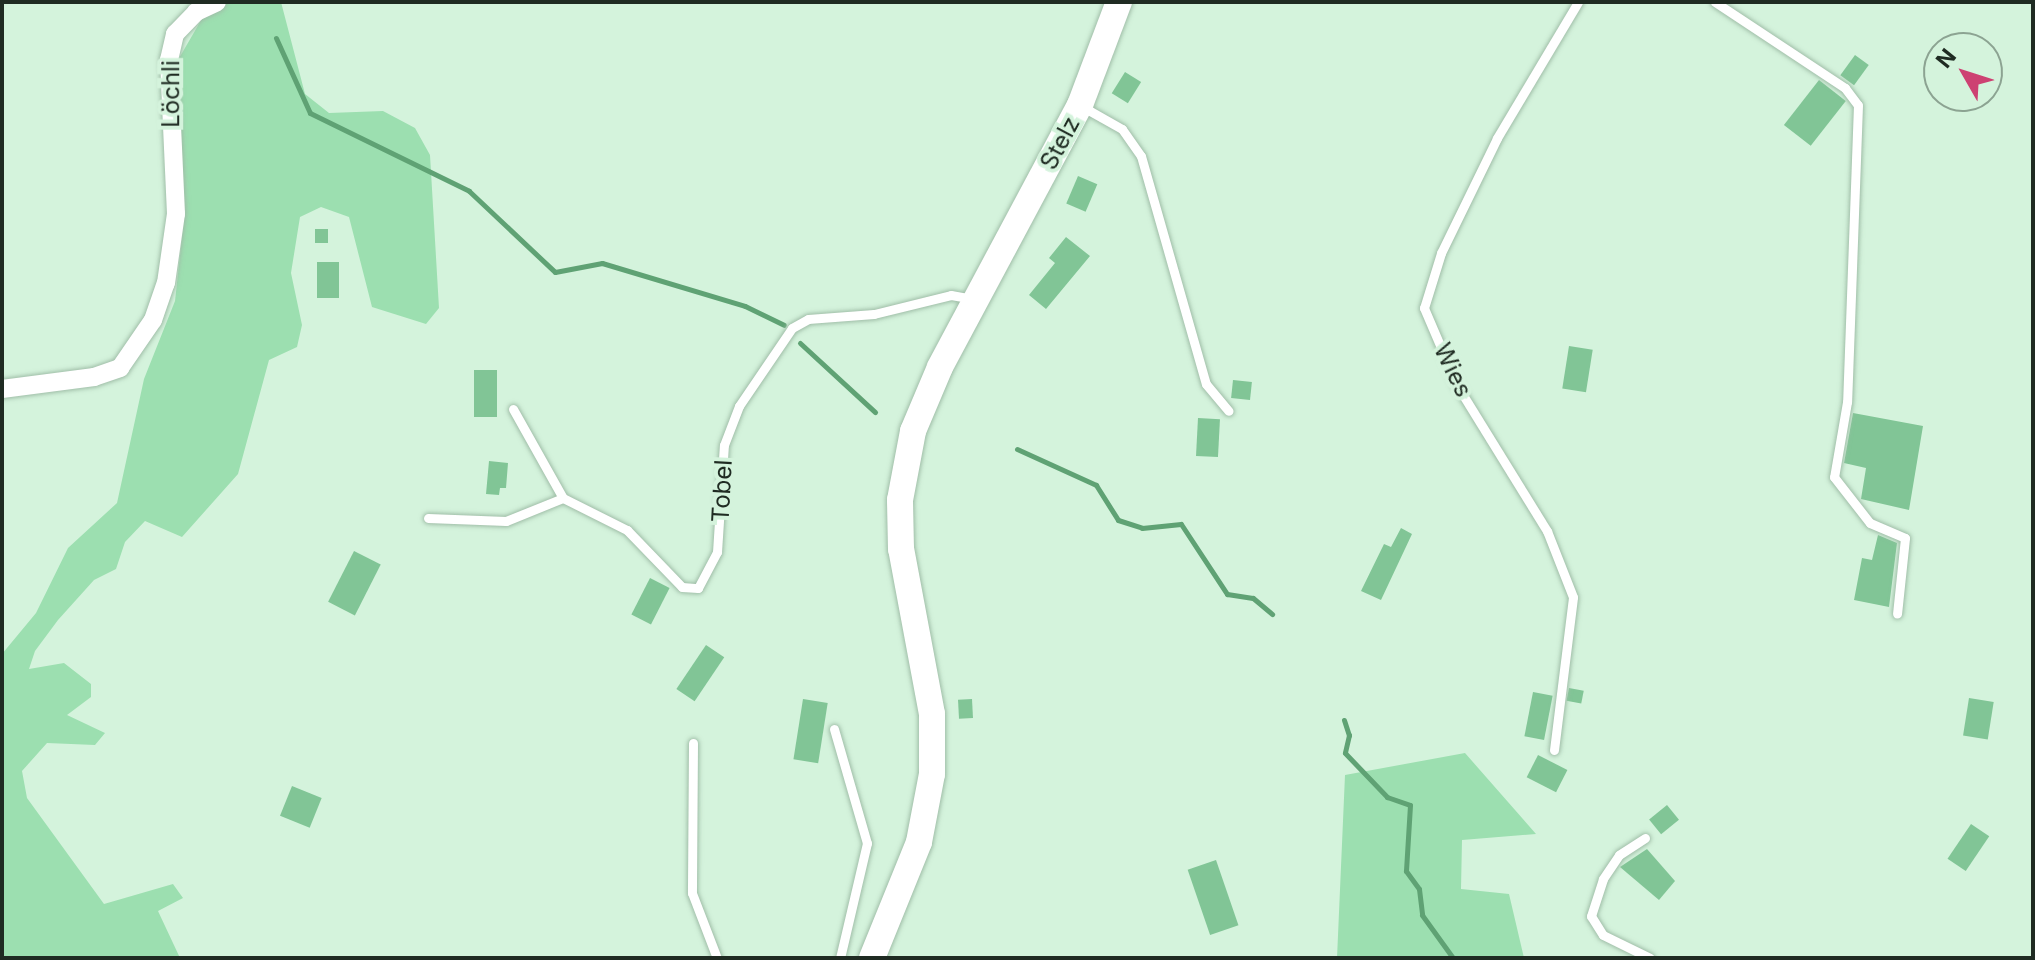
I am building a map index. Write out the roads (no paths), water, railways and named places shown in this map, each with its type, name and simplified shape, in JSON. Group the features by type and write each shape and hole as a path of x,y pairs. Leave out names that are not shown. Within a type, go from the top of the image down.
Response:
{"main road":[{"path":"1080,105 1119,2"},
{"name":"Stelz","path":"872,958 919,842 932,774 932,714 903,569 900,524 902,475 921,410 1080,105"}],"street":[{"name":"Löchli","path":"2,389 94,377 120,368 137,348 166,283 176,214 168,86 175,34 196,12 217,2"}],"lane":[{"name":"Wies","path":"1554,750 1573,597 1547,531 1457,385 1424,308 1441,253 1497,138 1578,2"},
{"path":"1715,2 1845,88 1858,105 1847,402 1834,477 1870,523 1905,538 1897,614"},
{"name":"Stelz","path":"1080,105 1122,129 1141,156 1206,384 1229,411"},
{"name":"Tobel","path":"563,498 627,530 682,587 698,588 717,552 724,445 739,406 792,328 808,319 874,314 951,295 976,300"},
{"path":"428,518 506,521 563,498 513,409"},
{"path":"834,729 867,843 840,958"},
{"path":"693,743 692,893 717,958"},
{"path":"1645,838 1619,855 1603,879 1591,916 1603,935 1650,958"}],"waterway":[{"path":"276,38 310,113 469,191 555,272 602,263 745,306 784,325"},
{"path":"800,343 875,412"},
{"path":"1017,449 1096,485 1118,520 1142,528 1181,524 1227,594 1253,598 1272,614"},
{"path":"1344,720 1349,735 1345,753 1387,797 1410,805 1406,871 1419,889 1422,915 1453,958"}]}
